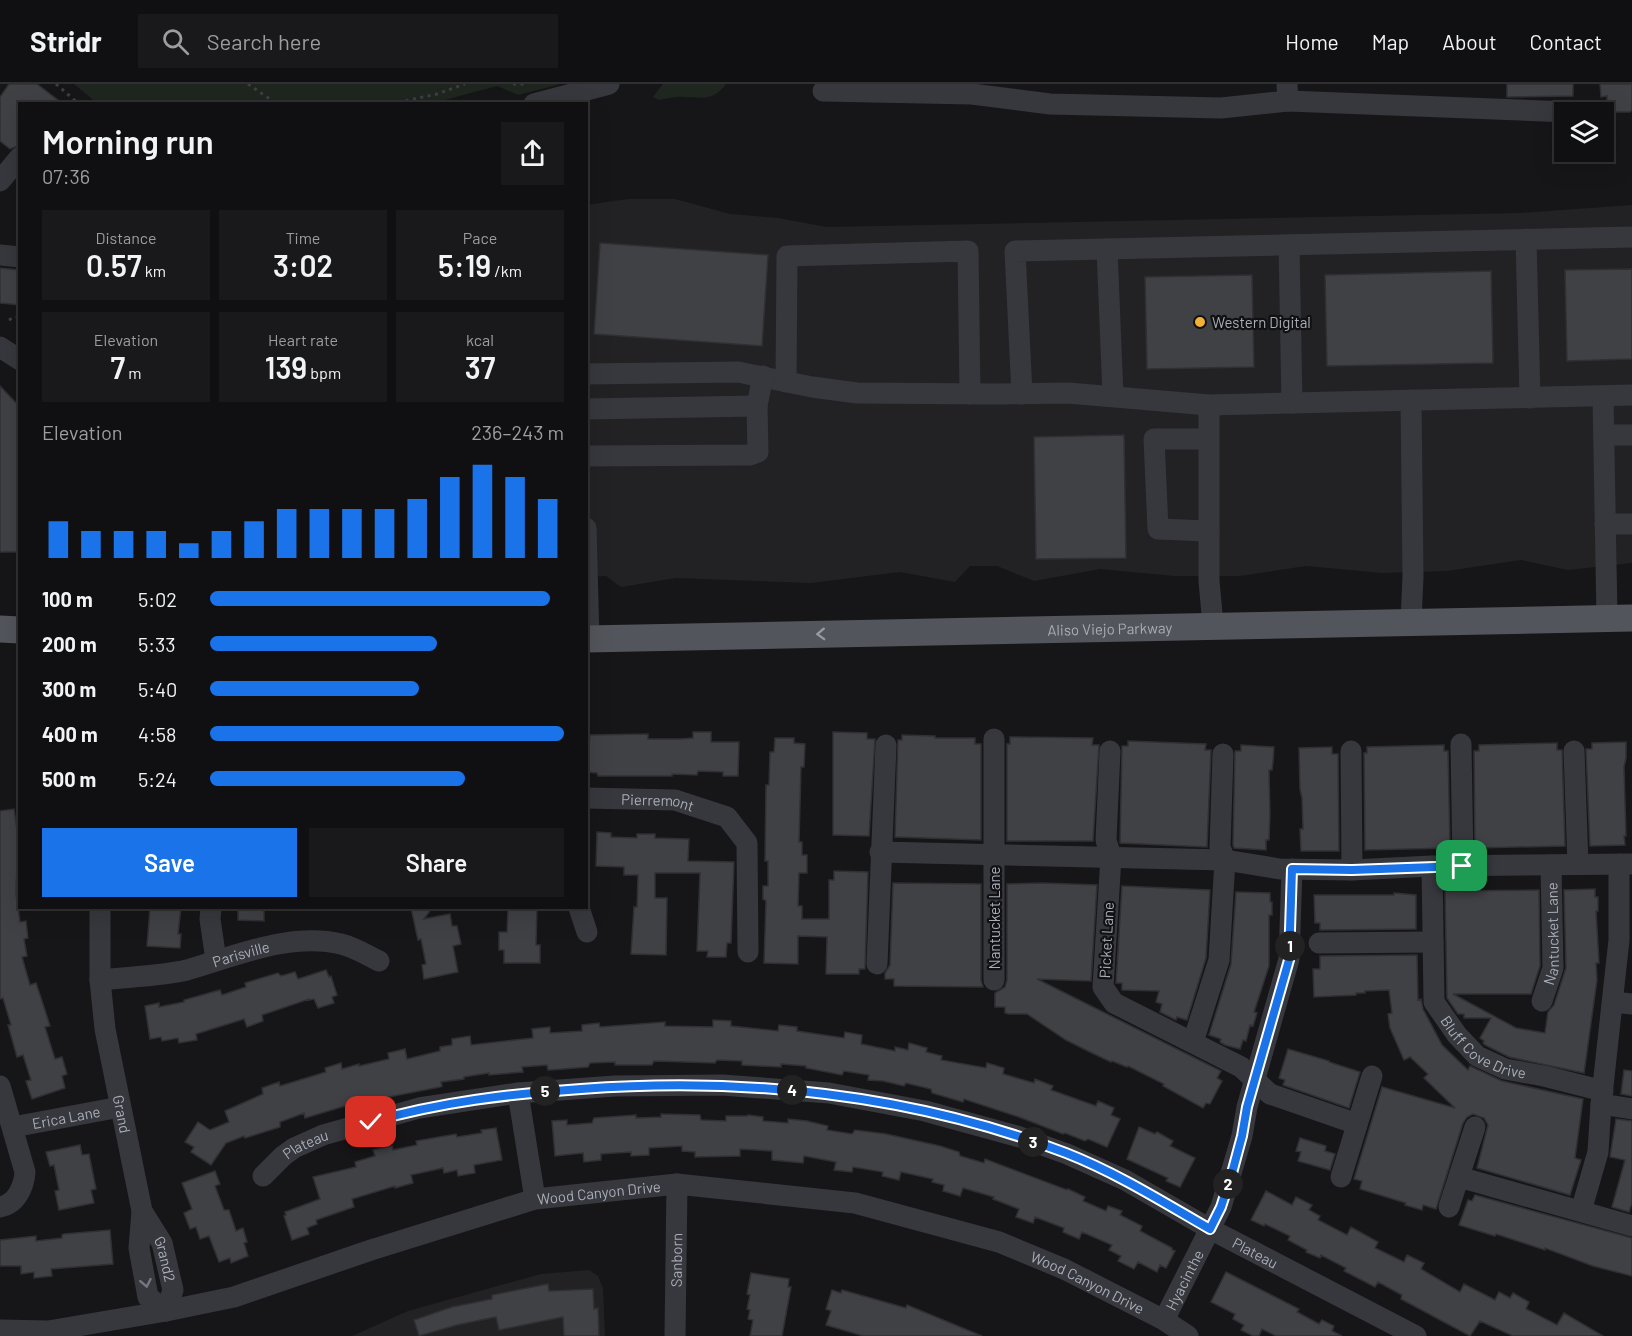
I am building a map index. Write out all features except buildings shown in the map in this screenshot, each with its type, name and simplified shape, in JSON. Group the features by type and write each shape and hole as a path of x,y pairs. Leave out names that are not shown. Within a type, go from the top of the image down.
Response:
{"main road":[{"name":"Aliso Viejo Parkway","path":"588,639 1619,618"},
{"path":"0,629 18,630"}],"street":[{"path":"542,102 609,84"},
{"path":"823,91 972,94 1050,104 1221,108 1287,92 1554,111"},
{"path":"0,181 11,158"},
{"path":"1022,394 1016,251 1632,237"},
{"path":"1526,239 1530,398"},
{"path":"1289,245 1292,403"},
{"path":"1107,249 1113,396"},
{"path":"786,382 787,256 968,251 970,394"},
{"path":"0,255 18,257"},
{"path":"0,346 18,343"},
{"path":"0,346 18,359"},
{"path":"588,374 738,372 857,393 1068,393 1209,405 1632,395"},
{"path":"588,456 750,455 758,452 757,406 763,376"},
{"path":"1603,396 1605,524 1619,618"},
{"path":"1411,400 1413,577 1411,621"},
{"path":"1209,405 1209,581 1213,625"},
{"path":"588,409 757,406"},
{"path":"1604,435 1632,435"},
{"path":"1208,439 1154,439 1158,529 1209,531"},
{"path":"1605,524 1632,524"},
{"name":"Nantucket Lane","path":"994,739 994,980"},
{"path":"1461,744 1462,866"},
{"path":"877,964 886,745"},
{"path":"1110,751 1106,840 1111,857"},
{"path":"1574,751 1578,864"},
{"path":"1351,752 1352,870"},
{"path":"1193,1042 1219,960 1225,860 1220,847 1223,754"},
{"name":"Pierremont","path":"588,798 675,800 727,817 747,843 748,952"},
{"name":"Nantucket Lane","path":"880,852 1225,860 1280,869 1352,870 1432,866 1625,864"},
{"name":"Picket Lane","path":"1111,857 1103,987 1114,1003 1241,1067 1270,1094 1357,1124"},
{"path":"1581,1212 1598,1152 1602,1097 1623,1003 1619,940 1625,864"},
{"name":"Nantucket Lane","path":"1542,1000 1553,968 1551,865"},
{"name":"Bluff Cove Drive","path":"1432,866 1434,1002 1457,1035 1477,1056 1505,1069 1544,1076 1632,1109"},
{"path":"1255,1080 1289,960 1292,869"},
{"name":"Grand","path":"100,909 100,980 105,1029 142,1212 139,1248 148,1298 166,1311"},
{"path":"211,909 210,919 216,960"},
{"path":"579,909 587,932"},
{"name":"Parisville","path":"100,980 185,970 272,946 310,940 343,944 379,961"},
{"path":"1319,944 1433,942"},
{"path":"1341,1177 1372,1076"},
{"name":"Hyacinthe","path":"1164,1320 1221,1207 1232,1173 1255,1080"},
{"name":"Plateau","path":"263,1176 289,1152 323,1135 418,1108 518,1093 615,1086 722,1085 830,1093 925,1111 1020,1137 1067,1154 1125,1180 1210,1229 1416,1336"},
{"path":"0,1086 25,1172 24,1186 8,1202"},
{"path":"518,1093 535,1199"},
{"name":"Erica Lane","path":"13,1127 120,1107"},
{"path":"1449,1207 1475,1127"},
{"path":"1459,1177 1632,1226"},
{"name":"Wood Canyon Drive","path":"0,1330 48,1331 234,1297 535,1199 677,1184 855,1203 999,1242 1064,1269 1164,1320 1188,1336"},
{"name":"Sanborn","path":"675,1336 677,1184"}],"path":[{"path":"56,84 77,102"},
{"path":"248,84 274,102"},
{"path":"400,102 437,94 465,84"},
{"path":"513,84 528,84"},
{"path":"9,320 18,317"}],"shaded area":[{"path":"74,84 561,84 518,95 497,86 437,102 96,102"},
{"path":"663,84 726,84 712,96 659,100 653,97"},
{"path":"628,199 675,199 730,214 778,218 827,227 1521,213 1632,205 1632,563 1568,570 1521,560 1447,571 1382,573 1306,566 1240,576 1175,576 1100,569 1034,581 997,566 970,566 955,582 900,572 811,583 676,578 621,587 606,576 588,577 588,205"},
{"path":"589,1270 598,1276 603,1288 605,1336 352,1336 408,1311 541,1274"}],"place":[{"name":"Western Digital","path":"1200,322"}],"route":[{"path":"371,1122 418,1108 518,1093 615,1086 722,1085 830,1093 925,1111 1020,1137 1067,1154 1125,1180 1210,1229 1221,1207 1232,1173 1247,1107 1289,960 1292,869 1352,870 1462,866"}]}
